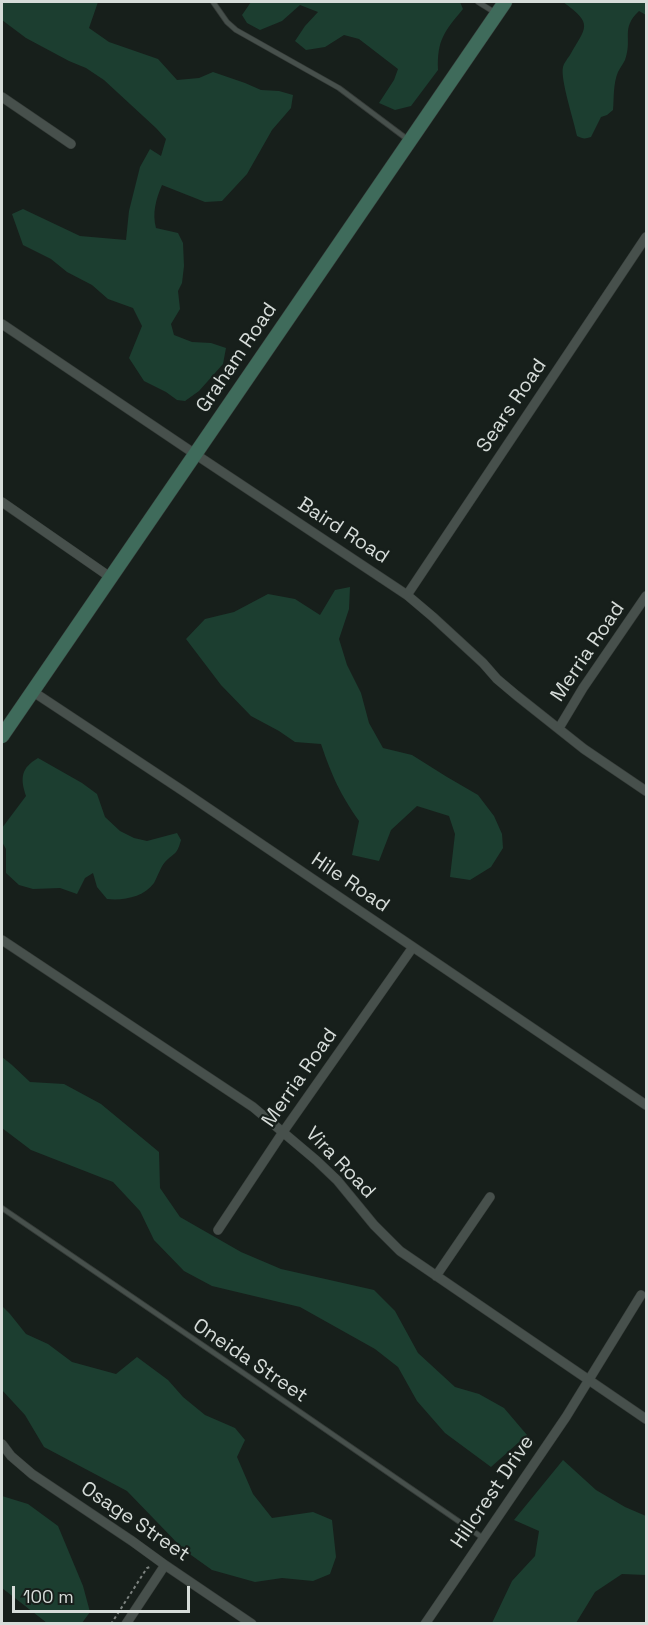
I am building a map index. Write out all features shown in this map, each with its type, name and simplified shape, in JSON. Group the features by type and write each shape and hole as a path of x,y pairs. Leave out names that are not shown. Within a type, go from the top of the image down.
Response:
{"main road":[{"name":"Graham Road","path":"2,736 505,2"}],"street":[{"path":"2,97 70,144"},
{"name":"Sears Road","path":"407,595 646,237"},
{"name":"Baird Road","path":"2,324 407,595 483,663 497,679 584,748 646,791"},
{"path":"2,502 110,577"},
{"name":"Merria Road","path":"559,728 583,688 646,596"},
{"name":"Hile Road","path":"32,691 646,1106"},
{"name":"Vira Road","path":"2,940 253,1107 337,1180 400,1251 646,1419"},
{"name":"Merria Road","path":"218,1230 283,1132 413,947"},
{"path":"436,1276 490,1197"},
{"name":"Hillcrest Drive","path":"425,1623 566,1416 641,1296"},
{"name":"Osage Street","path":"2,1444 11,1456 32,1474 252,1623"},
{"path":"126,1623 165,1565"}],"lane":[{"path":"213,2 227,22 237,30 339,88 410,141"},
{"path":"478,2 496,14"},
{"name":"Oneida Street","path":"2,1208 483,1538"}],"path":[{"path":"111,1623 147,1568 150,1567"}],"green space":[{"path":"2,2 98,2 89,28 109,42 158,59 177,80 199,78 213,72 261,90 293,95 291,108 272,130 247,174 222,201 205,202 162,185 158,196 155,211 156,228 178,233 183,243 184,266 182,283 178,291 180,309 171,324 174,335 192,342 211,343 226,348 223,364 199,391 185,401 177,400 144,381 129,358 142,326 133,308 108,299 92,285 67,272 51,259 23,245 12,214 23,209 80,236 126,240 129,211 140,167 150,149 161,156 166,139 104,80 86,68 26,38 2,20"},
{"path":"251,2 460,2 463,9 440,44 438,70 411,106 395,110 379,103 394,80 398,69 359,39 344,35 325,47 306,50 295,41 318,12 300,5 282,21 260,30 247,23 242,15"},
{"path":"563,2 646,2 646,15 639,11 633,17 628,29 625,60 615,81 613,110 601,117 591,137 587,138 577,136 563,73 564,64 580,38 584,26 583,21 573,9"},
{"path":"350,587 349,609 339,639 347,665 361,693 369,723 383,748 412,755 478,795 494,816 502,834 503,848 491,867 470,880 450,877 455,834 449,816 417,806 391,830 379,861 352,855 359,821 337,784 321,744 295,742 251,716 221,685 186,639 205,619 234,612 268,594 295,599 320,615 335,590"},
{"path":"38,758 97,794 105,817 120,831 147,841 177,833 181,840 178,848 163,864 150,888 133,897 107,899 97,887 93,873 85,878 77,894 60,888 33,889 19,885 6,873 6,849 2,842 2,828 26,796 23,774 28,766"},
{"path":"2,1057 30,1082 64,1084 101,1104 159,1152 160,1188 180,1217 241,1252 281,1269 374,1290 395,1311 418,1353 455,1387 479,1394 504,1408 527,1435 491,1467 445,1433 417,1401 398,1367 375,1349 300,1307 212,1286 184,1271 154,1240 140,1211 113,1182 31,1150 2,1128"},
{"path":"2,1306 26,1334 48,1344 72,1362 116,1374 137,1357 168,1380 183,1397 205,1415 235,1428 245,1440 237,1457 253,1494 272,1518 313,1512 332,1520 336,1557 330,1574 313,1581 282,1578 255,1582 212,1570 184,1550 127,1491 44,1447 25,1415 2,1390"},
{"path":"563,1460 596,1490 646,1516 646,1575 622,1574 595,1592 576,1623 492,1623 512,1581 535,1556 539,1531 514,1520"},
{"path":"2,1496 28,1504 58,1526 83,1586 90,1612 82,1623 47,1623 2,1588"}]}
